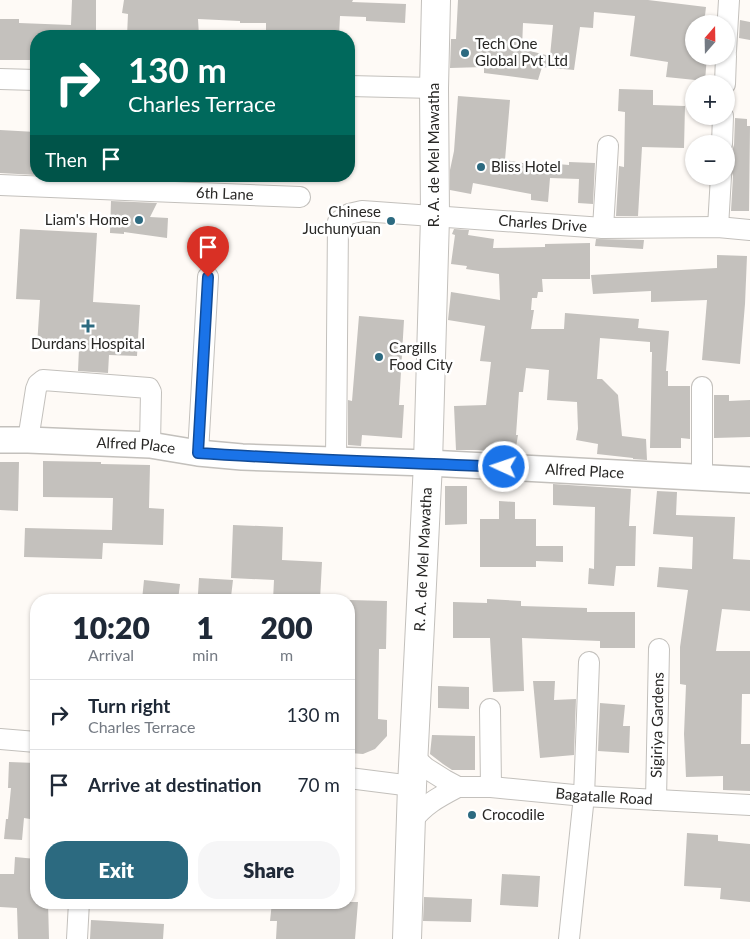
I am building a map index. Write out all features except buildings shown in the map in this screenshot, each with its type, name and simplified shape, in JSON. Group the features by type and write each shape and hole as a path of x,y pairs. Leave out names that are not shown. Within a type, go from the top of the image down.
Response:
{"highway":[{"name":"R. A. de Mel Mawatha","path":"408,939 412,786 428,463 435,217 434,88 436,0"}],"main road":[{"name":"Alfred Place","path":"0,440 150,445 198,453 242,457 428,463 750,480"}],"street":[{"path":"727,15 728,0"},
{"path":"0,79 30,80"},
{"path":"355,86 434,88"},
{"path":"603,228 608,146"},
{"name":"6th Lane","path":"0,185 300,197"},
{"path":"718,227 720,185"},
{"name":"Charles Drive","path":"336,460 338,222 349,214 362,211 603,228 718,227 750,230"},
{"path":"198,453 208,277"},
{"path":"28,440 36,389 43,380 149,388 151,392 150,445"},
{"path":"702,387 702,477"},
{"name":"Sigiriya Gardens","path":"656,800 659,649"},
{"path":"569,939 584,796 589,662"},
{"path":"490,709 491,787"},
{"path":"0,739 30,742"},
{"name":"Bagatalle Road","path":"414,757 444,780 458,786 750,806"},
{"path":"355,779 412,786"},
{"path":"411,822 432,801 458,786"},
{"path":"77,939 79,909"}],"place":[{"name":"Tech One Global Pvt Ltd","path":"465,53"},
{"name":"Bliss Hotel","path":"481,167"},
{"name":"Liam's Home","path":"139,220"},
{"name":"Chinese Juchunyuan","path":"391,221"},
{"name":"Durdans Hospital","path":"88,326"},
{"name":"Cargills Food City","path":"379,357"},
{"name":"Crocodile","path":"472,815"}],"route":[{"path":"208,277 198,453 242,457 504,467"}]}
